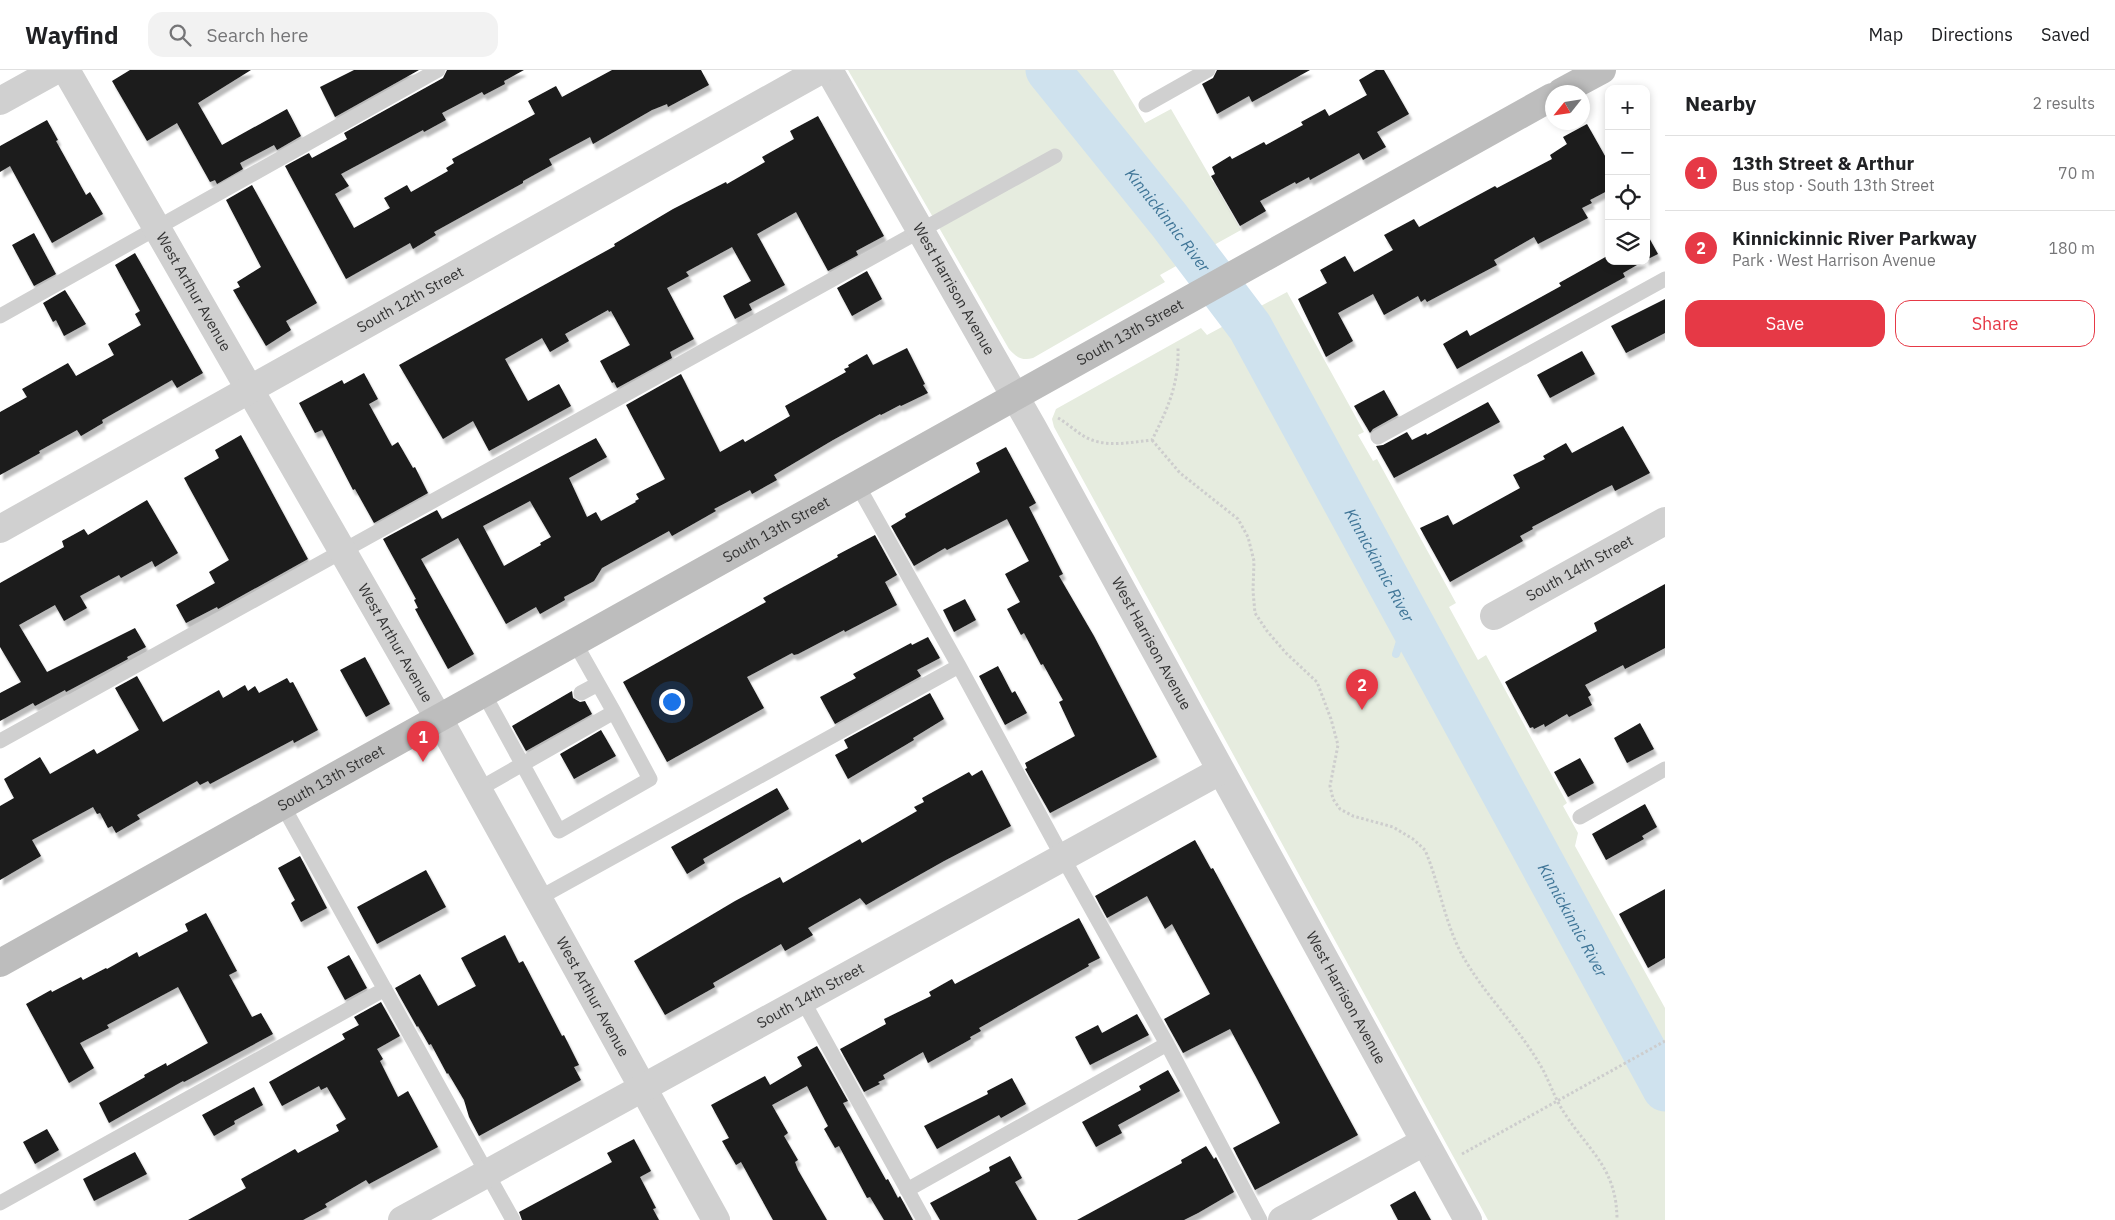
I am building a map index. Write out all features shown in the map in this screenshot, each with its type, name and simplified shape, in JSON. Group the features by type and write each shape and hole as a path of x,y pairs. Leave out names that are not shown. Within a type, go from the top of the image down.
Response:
{"street":[{"path":"0,101 56,70"},
{"name":"West Arthur Avenue","path":"66,70 479,789 716,1220"},
{"name":"South 12th Street","path":"0,529 821,70"},
{"name":"West Harrison Avenue","path":"829,70 1015,397 1468,1220"},
{"path":"1575,85 1602,70"},
{"name":"South 13th Street","path":"0,963 1545,102"},
{"name":"South 14th Street","path":"1494,616 1665,521"},
{"name":"South 14th Street","path":"402,1220 1062,856 1220,771"},
{"path":"1282,1220 1424,1142"}],"lane":[{"path":"0,316 157,230 438,70"},
{"path":"1146,105 1208,70"},
{"path":"0,741 1055,156"},
{"path":"1378,437 1665,279"},
{"path":"858,486 960,666 1062,856 1167,1044 1260,1220"},
{"path":"484,694 509,735 522,764 559,831 650,780 575,643"},
{"path":"539,898 960,666"},
{"path":"581,693 598,684"},
{"path":"479,789 614,712"},
{"path":"1580,816 1665,769"},
{"path":"283,806 513,1220"},
{"path":"0,1203 385,989"},
{"path":"802,999 924,1220"},
{"path":"908,1190 1167,1044"}],"path":[{"path":"1152,440 1168,408 1174,389 1178,370 1178,348"},
{"path":"1056,416 1090,440 1118,444 1152,440"},
{"path":"1152,440 1180,473 1238,519 1248,537 1254,561 1253,591 1255,613 1267,631 1286,653 1317,682 1331,719 1338,745 1330,786 1333,799 1340,809 1353,816 1394,827 1426,850 1460,949 1470,967 1539,1062 1555,1090 1558,1101 1577,1131 1600,1160 1610,1179 1617,1204 1617,1220"},
{"path":"1462,1154 1665,1041"}],"shaded area":[{"path":"848,70 1113,70 1145,123 1171,109 1241,230 1160,275 1165,282 1033,358 1020,358 1009,349"},
{"path":"1287,292 1364,432 1358,435 1373,461 1377,459 1456,603 1449,607 1478,660 1486,655 1567,803 1563,806 1578,833 1575,846 1665,1008 1665,1220 1488,1220 1054,427 1052,419 1056,409 1201,328 1207,335"}],"building":[{"path":"130,70 251,70 198,103 222,145 287,109 301,136 277,150 274,145 240,163 243,169 217,184 215,180 210,182 177,123 147,141 112,81"},
{"path":"354,70 419,70 335,117 320,87"},
{"path":"447,70 524,70 504,81 505,84 484,95 482,92 442,113 446,120 424,132 423,130 341,174 349,186 335,194 354,228 390,208 384,198 407,185 411,192 448,171 446,168 454,163 452,159 535,114 528,101 556,86 562,97 612,70 701,70 709,85 668,107 667,104 652,110 593,144 590,137 549,159 552,165 434,232 436,235 413,249 410,243 346,279 285,166 309,153 312,158 347,139 344,133 443,78"},
{"path":"1217,70 1310,70 1252,102 1249,96 1217,114 1202,84 1213,78"},
{"path":"1376,70 1384,70 1409,114 1377,132 1386,147 1363,160 1359,153 1310,180 1309,177 1296,184 1295,182 1260,201 1266,211 1240,226 1211,176 1215,174 1212,167 1230,156 1232,159 1264,142 1266,145 1303,125 1301,122 1325,109 1329,116 1367,95 1359,80"},
{"path":"818,116 884,236 856,251 858,255 828,271 796,212 757,234 785,285 749,304 752,310 735,319 723,296 751,281 732,247 686,272 689,276 667,288 694,339 670,352 672,358 617,388 614,382 612,383 600,361 630,345 611,311 609,312 608,310 565,334 569,341 550,352 542,338 505,359 528,401 559,384 571,406 489,451 473,421 443,439 399,365 615,246 614,244 673,209 726,182 727,184 765,162 762,157 794,139 790,131"},
{"path":"47,120 58,140 56,141 86,195 90,192 103,214 52,243 10,166 0,172 0,146"},
{"path":"1590,129 1605,156 1605,192 1590,200 1592,203 1582,208 1588,218 1538,244 1534,237 1494,260 1497,265 1427,302 1425,299 1421,302 1418,296 1384,315 1373,294 1338,313 1353,341 1326,357 1298,299 1327,283 1320,270 1345,256 1354,272 1393,250 1384,235 1414,219 1419,227 1495,186 1497,188 1552,159 1550,155 1567,144 1563,137 1576,130"},
{"path":"252,185 317,303 286,321 291,330 266,346 233,290 240,287 237,282 261,267 226,200"},
{"path":"34,233 56,274 34,286 12,245"},
{"path":"1650,239 1658,254 1650,258"},
{"path":"135,253 203,373 177,388 172,380 102,420 103,423 81,436 77,430 0,475 0,412 27,397 22,389 68,363 76,376 114,355 108,344 141,325 135,314 140,311 115,265"},
{"path":"1605,257 1605,265 1637,265 1623,273 1625,277 1457,369 1443,344 1467,330 1470,336 1561,286 1559,283"},
{"path":"867,271 882,299 852,316 837,288"},
{"path":"65,290 86,324 64,336 56,320 53,322 43,303"},
{"path":"1665,299 1665,333 1626,353 1611,326"},
{"path":"907,348 928,393 880,414 833,440 774,475 777,480 752,494 750,490 714,509 716,511 672,536 669,531 602,568 594,581 564,597 565,600 540,614 536,607 506,624 458,538 421,559 474,654 448,669 415,609 418,608 414,600 416,599 383,539 437,510 442,519 596,438 607,457 569,478 587,517 596,512 601,521 636,502 639,499 636,494 665,479 626,405 681,374 720,452 743,439 745,442 790,416 785,406 846,372 844,369 849,367 848,365 867,354 873,365","holes":["530,501 551,537 540,543 541,545 504,566 483,526"]},
{"path":"1582,351 1595,374 1550,398 1537,375"},
{"path":"364,373 378,399 369,404 392,446 398,442 413,468 415,467 428,493 374,523 355,489 353,490 322,430 315,433 299,403 342,380 344,384"},
{"path":"1384,390 1398,415 1373,429 1370,433 1354,406"},
{"path":"1488,402 1500,422 1394,478 1376,446 1383,445 1407,432 1412,440 1426,433 1427,435"},
{"path":"1623,426 1650,473 1615,491 1612,485 1532,527 1533,529 1520,536 1523,541 1450,582 1420,528 1448,515 1453,525 1520,488 1513,475 1545,459 1543,456 1566,443 1572,453"},
{"path":"241,435 308,559 218,609 217,607 186,623 176,605 215,583 209,572 229,560 184,478 219,458 215,450"},
{"path":"1006,447 1036,503 1029,507 1063,574 1059,576 1094,636 1157,757 1050,813 1025,769 1027,768 1025,763 1075,736 1059,702 1063,700 1024,633 1021,635 1007,609 1020,602 1005,574 1029,561 1007,519 947,550 945,548 914,566 891,526 906,517 905,514 980,472 976,463"},
{"path":"147,500 178,553 155,567 152,561 121,578 119,575 80,596 87,608 64,621 55,605 19,625 47,672 135,628 146,647 127,657 128,659 66,692 65,690 35,706 33,703 0,721 0,693 21,682 0,647 0,583 64,547 62,541 84,529 88,535"},
{"path":"875,535 897,575 885,582 897,605 798,654 794,655 792,653 747,677 764,708 667,762 623,682 766,602 763,598"},
{"path":"1665,584 1665,648 1625,669 1623,665 1585,685 1591,695 1588,697 1592,705 1569,717 1567,714 1545,727 1544,724 1534,729 1533,727 1530,728 1505,682 1597,631 1594,623"},
{"path":"965,599 976,620 954,632 943,610"},
{"path":"928,637 940,658 917,670 921,676 835,724 820,697 856,678 853,674 911,643 912,645"},
{"path":"365,657 390,704 366,717 340,670"},
{"path":"998,666 1012,693 1015,691 1027,713 1005,725 979,676"},
{"path":"137,676 163,722 219,690 223,698 245,685 248,691 255,686 259,693 287,678 290,683 293,682 318,730 294,743 293,740 210,784 208,781 200,785 197,781 137,815 140,819 116,833 112,826 108,828 100,813 97,814 93,807 32,840 41,856 0,880 0,806 14,798 4,779 40,757 50,774 94,749 97,754 139,730 115,688"},
{"path":"572,691 573,698 580,702 585,701 592,714 526,751 512,726"},
{"path":"930,693 944,719 913,738 914,740 848,779 835,755 848,748 844,740"},
{"path":"1640,723 1654,749 1627,763 1614,738"},
{"path":"601,730 616,756 574,779 560,754"},
{"path":"1580,758 1594,783 1568,797 1554,772"},
{"path":"982,770 1011,826 866,905 860,898 808,928 813,935 785,951 781,944 713,983 715,987 665,1015 634,961 735,901 780,877 783,883 860,839 862,843 917,811 914,807 924,802 922,798 969,772 972,776"},
{"path":"777,788 789,809 703,859 705,863 687,874 671,847"},
{"path":"1645,804 1657,827 1642,836 1644,839 1606,860 1592,834"},
{"path":"1195,840 1211,869 1213,868 1358,1135 1255,1190 1233,1148 1280,1123 1230,1029 1183,1053 1164,1019 1210,994 1172,924 1165,929 1147,896 1107,918 1095,896"},
{"path":"300,856 327,908 301,922 291,903 295,900 278,868"},
{"path":"426,870 446,907 377,944 357,907"},
{"path":"1665,889 1665,958 1648,968 1619,914"},
{"path":"206,913 237,971 229,975 252,1017 261,1013 273,1034 183,1081 109,1123 99,1103 145,1077 144,1075 166,1063 167,1066 208,1043 178,987 107,1025 109,1028 80,1043 94,1068 69,1083 26,1004 51,990 52,992 81,977 83,980 107,969 137,952 139,957 188,931 185,924"},
{"path":"1079,918 1100,958 979,1028 981,1031 970,1037 971,1039 928,1063 923,1052 883,1075 885,1079 878,1082 880,1084 864,1092 840,1049 886,1024 884,1019 931,996 929,992 952,979 955,984"},
{"path":"505,935 519,963 523,961 562,1036 564,1035 579,1065 574,1067 581,1080 479,1136 469,1117 464,1100 431,1044 429,1045 417,1027 395,988 420,974 438,1006 476,986 461,958"},
{"path":"349,955 367,988 345,1000 327,967"},
{"path":"381,1002 400,1036 377,1049 383,1059 380,1061 398,1097 408,1091 438,1147 369,1184 366,1180 325,1204 327,1207 303,1220 188,1220 246,1188 241,1179 295,1149 298,1153 339,1131 336,1125 346,1119 327,1087 321,1090 319,1086 282,1106 269,1082 345,1039 342,1034 359,1025 354,1017"},
{"path":"1137,1014 1149,1035 1090,1065 1075,1037 1098,1025 1102,1033"},
{"path":"817,1046 848,1101 843,1103 886,1180 888,1179 898,1198 900,1196 913,1220 884,1220 870,1197 867,1198 839,1146 835,1148 824,1129 828,1126 807,1086 772,1105 788,1133 784,1136 798,1160 795,1162 798,1170 827,1220 773,1220 741,1162 736,1165 722,1141 729,1138 711,1105 765,1076 770,1085 802,1066 797,1057"},
{"path":"1168,1070 1180,1091 1118,1125 1122,1133 1096,1147 1082,1122 1141,1090 1139,1086"},
{"path":"1012,1078 1026,1104 1001,1118 999,1115 937,1149 924,1126 988,1094 987,1091"},
{"path":"254,1087 263,1105 234,1121 235,1124 214,1136 202,1115"},
{"path":"47,1129 59,1150 35,1164 23,1142"},
{"path":"634,1139 651,1171 640,1177 656,1208 653,1209 659,1220 522,1220 519,1212 612,1162 607,1153"},
{"path":"1206,1146 1214,1159 1216,1157 1234,1192 1198,1213 1184,1220 1077,1220 1182,1163 1181,1160"},
{"path":"135,1152 147,1174 94,1201 83,1179"},
{"path":"1010,1156 1022,1178 1015,1182 1037,1220 940,1220 930,1203 990,1171 989,1167"},
{"path":"1415,1191 1431,1220 1398,1220 1390,1205"}],"waterway":[{"name":"Kinnickinnic River","path":"1048,70 1169,220 1250,327 1665,1089"},
{"path":"1396,654 1408,616"}],"place":[{"name":"Kinnickinnic River Parkway","path":"1362,710"},
{"name":"13th Street & Arthur","path":"423,762"}]}
